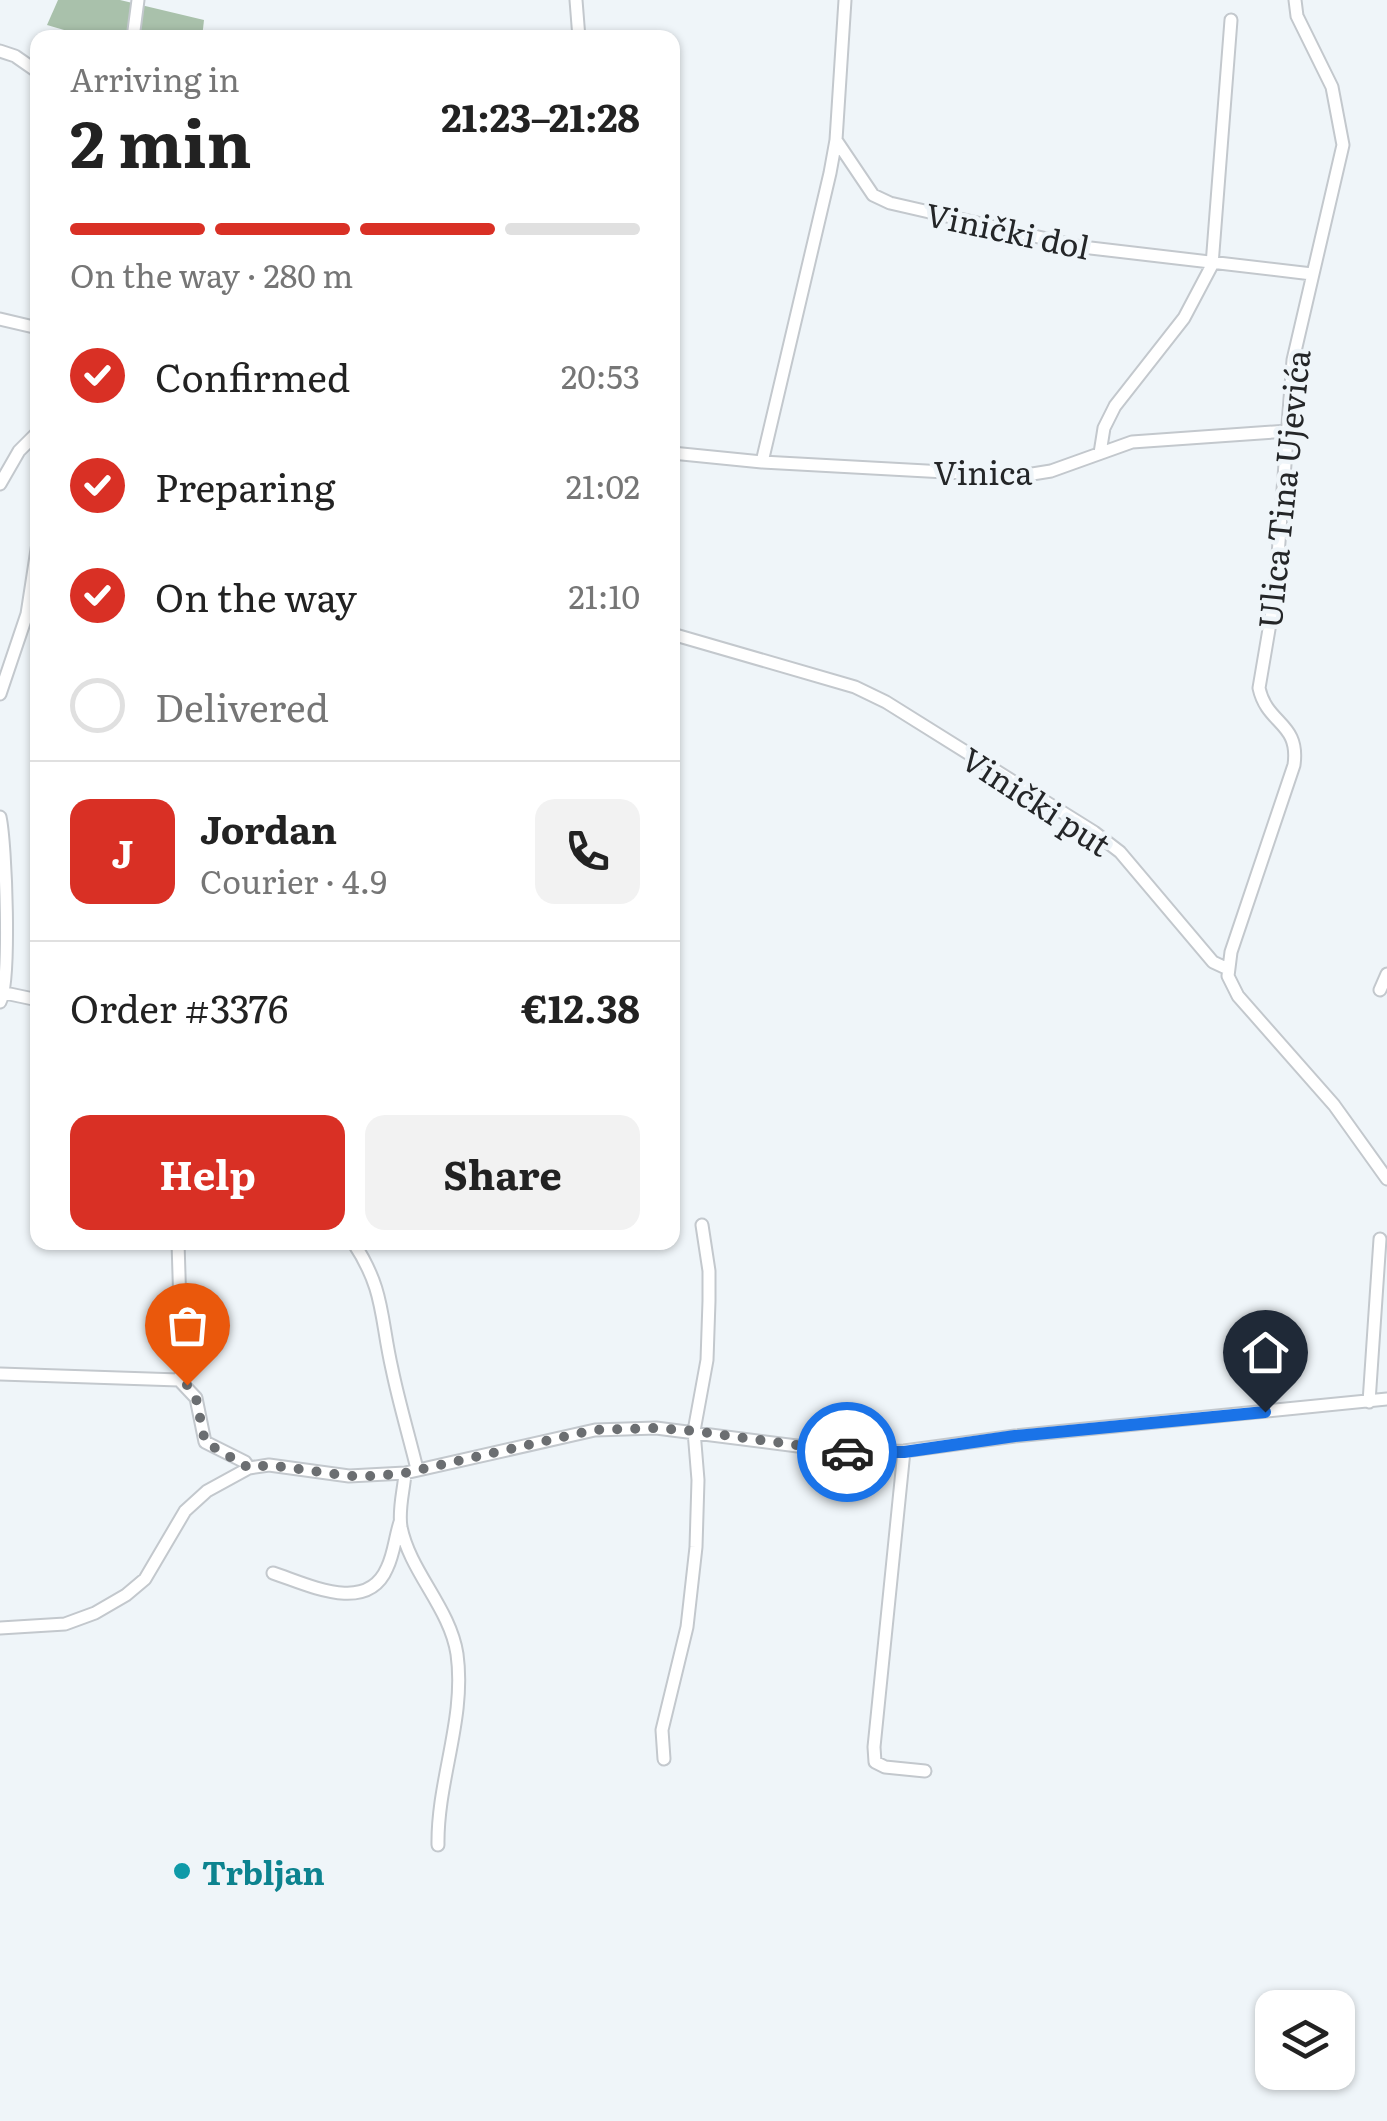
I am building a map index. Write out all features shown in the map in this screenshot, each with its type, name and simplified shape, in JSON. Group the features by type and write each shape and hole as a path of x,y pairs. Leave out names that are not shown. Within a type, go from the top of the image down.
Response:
{"street":[{"path":"134,30 138,0"},
{"path":"576,0 578,30"},
{"path":"762,462 836,140 845,0"},
{"name":"Ulica Tina Ujevića","path":"1228,969 1297,746 1290,732 1262,702 1259,688 1275,594 1293,360 1342,145 1332,87 1297,16 1295,0"},
{"path":"1100,453 1104,428 1115,406 1184,318 1212,265 1231,20"},
{"path":"0,52 30,66"},
{"name":"Vinički dol","path":"836,140 873,195 890,203 1082,247 1312,274"},
{"path":"0,319 30,326"},
{"name":"Vinica","path":"680,454 1020,476 1051,471 1148,439 1288,430"},
{"path":"0,484 19,450 30,440"},
{"path":"0,694 30,595"},
{"name":"Vinički put","path":"680,636 855,687 886,702 1107,842 1120,852 1212,962 1228,969 1238,996 1334,1105 1387,1179"},
{"path":"0,817 3,998 30,1000"},
{"path":"1380,990 1387,974"},
{"path":"664,1760 662,1730 687,1628 696,1547 698,1480 694,1431 707,1360 709,1271 702,1225"},
{"path":"1369,1402 1380,1239"},
{"path":"178,1250 180,1380"},
{"path":"273,1572 332,1592 366,1591 378,1583 388,1568 411,1471 379,1292 358,1250"},
{"path":"0,1374 180,1380 196,1398 205,1442 249,1468"},
{"path":"0,1628 65,1624 95,1613 126,1594 145,1579 185,1512 207,1491 249,1468 269,1465 349,1476 411,1471 594,1430 656,1428 844,1452 904,1452 1121,1425 1387,1399"},
{"path":"904,1452 874,1747 876,1762 885,1767 925,1771"},
{"path":"400,1522 456,1649 460,1707 439,1803 438,1846"}],"green space":[{"path":"58,0 120,0 204,20 203,30 64,30 47,25"}],"way so far":[{"path":"187,1385 196,1398 205,1442 249,1468 269,1465 349,1476 405,1473 594,1430 656,1428 847,1452"}],"place":[{"name":"Trbljan","path":"182,1871"}],"route":[{"path":"847,1452 904,1452 1015,1436 1265,1412"}]}
